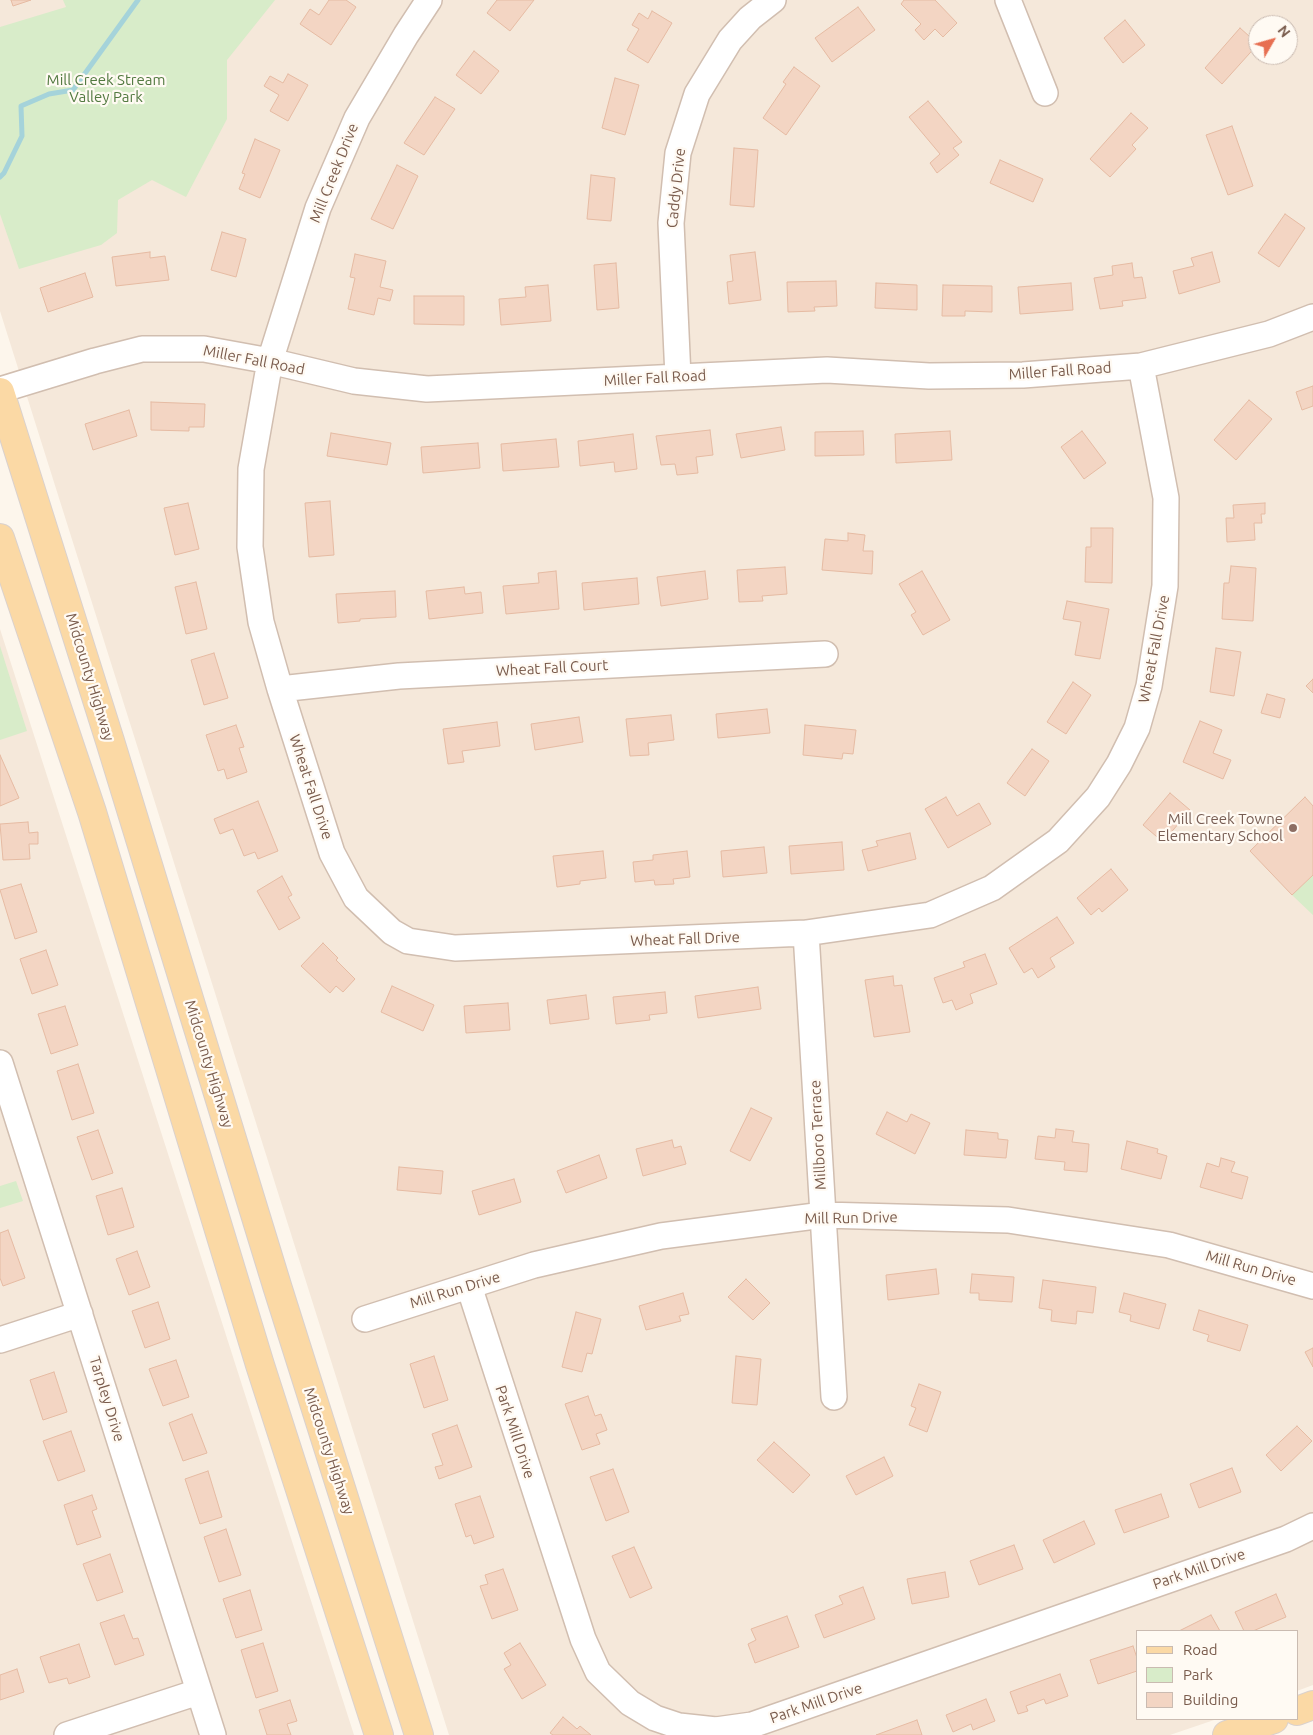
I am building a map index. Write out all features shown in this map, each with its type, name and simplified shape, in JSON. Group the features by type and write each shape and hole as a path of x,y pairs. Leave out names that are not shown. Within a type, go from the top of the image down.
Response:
{"main road":[{"name":"Midcounty Highway","path":"0,391 110,741 278,1289 419,1735"},
{"path":"0,538 92,812 257,1355 378,1735"},
{"path":"1298,1711 1313,1705"},
{"path":"1227,1735 1271,1720"}],"street":[{"name":"Mill Creek Drive","path":"270,361 318,208 357,118 429,0"},
{"name":"Caddy Drive","path":"678,377 671,223 678,153 697,94 730,40 750,18 773,0"},
{"path":"1008,0 1045,93"},
{"name":"Miller Fall Road","path":"0,391 95,361 142,350 204,349 270,361 354,381 428,389 827,370 929,376 1022,375 1141,366 1269,334 1313,317"},
{"name":"Wheat Fall Drive","path":"270,361 251,469 250,547 261,622 332,853 356,898 392,932 408,940 456,948 806,934 930,915 992,888 1058,841 1098,797 1119,764 1136,728 1149,686 1165,586 1166,498 1141,366"},
{"name":"Wheat Fall Court","path":"280,688 399,676 825,654"},
{"name":"Millboro Terrace","path":"806,934 834,1397"},
{"name":"Tarpley Drive","path":"0,1063 213,1735"},
{"name":"Mill Run Drive","path":"365,1319 534,1265 661,1236 823,1215 1008,1220 1169,1246 1313,1286"},
{"name":"Park Mill Drive","path":"469,1286 583,1640 598,1672 630,1703 655,1718 679,1726 716,1730 752,1725 1286,1539 1313,1526"},
{"path":"0,1340 80,1314"},
{"path":"68,1735 198,1692"}],"shaded area":[{"path":"0,0 1313,0 1313,1685 1298,1691 1298,1630 1136,1630 1136,1720 1214,1720 1170,1735 449,1735 0,311"},
{"path":"0,629 354,1735 0,1735"}],"green space":[{"name":"Mill Creek Stream Valley Park","path":"63,0 275,0 227,60 227,119 186,197 152,180 118,200 117,233 101,245 19,269 0,214 0,27 66,7"},
{"path":"0,646 27,731 0,740"},
{"path":"1313,875 1313,915 1292,895"},
{"path":"16,1181 23,1201 0,1208 0,1186"}],"building":[{"path":"11,0 31,0 13,6"},
{"path":"329,0 346,0 356,7 331,45 300,24 310,9 319,15"},
{"path":"497,0 534,0 510,31 487,13"},
{"path":"904,0 935,0 957,23 943,37 935,29 924,40 915,30 921,24 901,4"},
{"path":"858,7 875,30 832,62 815,38"},
{"path":"652,11 672,23 648,63 627,50 639,29 632,25 639,13 648,19"},
{"path":"1125,20 1145,45 1123,63 1104,38"},
{"path":"1240,28 1248,35 1248,55 1222,84 1205,68"},
{"path":"474,51 499,71 481,94 456,75"},
{"path":"794,67 820,86 786,135 763,118 786,84 783,82"},
{"path":"288,74 308,85 288,121 270,111 279,95 264,86 270,76 283,83"},
{"path":"615,78 639,85 625,135 602,128"},
{"path":"435,97 455,109 424,155 404,143"},
{"path":"928,101 962,142 953,148 959,155 937,173 930,163 940,154 909,117"},
{"path":"1131,113 1148,128 1132,145 1136,149 1110,177 1090,159"},
{"path":"1232,126 1253,186 1228,195 1206,135"},
{"path":"255,139 280,150 260,198 239,189 245,174 242,173"},
{"path":"734,148 758,150 754,207 730,205"},
{"path":"1000,160 1043,179 1033,202 990,183"},
{"path":"397,165 418,176 393,229 371,219"},
{"path":"591,175 615,178 611,221 587,219"},
{"path":"1285,214 1305,228 1279,267 1258,253"},
{"path":"222,232 246,239 236,277 211,270"},
{"path":"150,252 150,258 165,256 169,280 116,286 112,257"},
{"path":"755,252 761,300 729,304 727,282 733,281 730,255"},
{"path":"1212,252 1220,282 1179,294 1173,271 1194,266 1191,258"},
{"path":"355,254 386,261 380,287 393,290 390,301 378,298 374,315 348,309 355,278 350,277"},
{"path":"616,263 619,308 597,310 594,265"},
{"path":"1132,263 1134,278 1142,277 1146,298 1122,301 1123,306 1100,309 1094,278 1113,275 1112,266"},
{"path":"85,273 93,297 48,312 40,288"},
{"path":"836,281 837,306 814,307 815,311 788,312 787,282"},
{"path":"876,283 917,285 917,310 875,308"},
{"path":"1071,283 1073,310 1020,314 1018,287"},
{"path":"548,285 551,321 501,325 499,299 526,297 525,287"},
{"path":"943,285 992,286 992,312 965,311 965,316 942,316"},
{"path":"414,296 464,296 464,325 414,324"},
{"path":"1313,386 1313,406 1302,410 1296,392"},
{"path":"1249,400 1272,419 1236,460 1214,440"},
{"path":"151,402 205,404 204,427 189,427 189,431 151,430"},
{"path":"129,410 137,436 93,450 85,424"},
{"path":"781,427 785,450 741,458 736,434"},
{"path":"710,430 713,455 696,457 698,473 677,475 675,464 661,465 656,436"},
{"path":"863,431 864,455 815,456 815,432"},
{"path":"950,431 952,460 896,463 895,434"},
{"path":"1082,431 1106,463 1084,479 1061,447"},
{"path":"331,433 391,443 387,465 327,456"},
{"path":"633,434 637,469 615,472 614,462 580,466 578,441"},
{"path":"556,439 559,467 503,471 501,444"},
{"path":"478,443 480,468 423,473 421,447"},
{"path":"330,501 334,555 309,557 305,503"},
{"path":"188,503 199,549 175,555 164,508"},
{"path":"1265,503 1265,514 1261,514 1262,523 1254,523 1255,540 1227,542 1226,518 1234,518 1233,505"},
{"path":"1091,528 1113,528 1112,583 1085,582 1086,547 1091,547"},
{"path":"848,533 865,535 863,551 873,551 872,574 822,570 825,539 848,541"},
{"path":"1231,566 1256,568 1253,621 1222,619 1224,583 1229,583"},
{"path":"785,567 787,594 762,596 763,601 739,602 737,570"},
{"path":"556,571 559,609 506,614 503,586 539,583 538,573"},
{"path":"705,571 708,599 661,606 657,577"},
{"path":"922,571 950,620 923,635 911,615 916,612 899,584"},
{"path":"637,578 639,604 584,610 582,583"},
{"path":"196,582 207,629 186,634 175,587"},
{"path":"464,587 465,594 481,592 483,613 429,619 426,591"},
{"path":"395,591 396,617 360,619 360,621 338,623 336,594"},
{"path":"1067,601 1109,609 1100,659 1075,655 1081,622 1063,619"},
{"path":"1216,648 1241,652 1234,696 1210,692"},
{"path":"214,653 228,698 204,705 191,660"},
{"path":"1313,679 1313,693 1306,686"},
{"path":"1073,682 1091,695 1066,734 1047,722"},
{"path":"1267,694 1285,699 1280,718 1261,713"},
{"path":"767,709 770,733 718,738 716,714"},
{"path":"671,715 674,740 648,743 649,755 630,756 626,719"},
{"path":"579,717 583,742 535,750 531,724"},
{"path":"1200,721 1222,730 1213,753 1231,760 1223,779 1183,762"},
{"path":"497,722 500,746 462,751 464,762 448,764 443,729"},
{"path":"236,725 244,747 239,748 247,772 227,779 224,769 218,771 206,735"},
{"path":"805,725 856,730 853,754 843,753 842,759 803,755"},
{"path":"1032,749 1049,761 1025,796 1007,783"},
{"path":"0,755 19,798 0,806"},
{"path":"1170,793 1190,810 1163,842 1143,825"},
{"path":"946,797 957,816 979,803 991,824 948,848 925,809"},
{"name":"Mill Creek Towne Elementary School","path":"1305,797 1313,806 1313,875 1292,895 1250,851"},
{"path":"258,801 278,851 258,859 255,852 244,856 233,829 220,834 214,819"},
{"path":"28,822 29,833 38,832 38,844 29,844 30,859 3,860 0,824"},
{"path":"910,833 916,859 868,871 862,850 878,846 876,841"},
{"path":"842,842 844,870 791,874 789,846"},
{"path":"764,847 767,873 723,877 721,851"},
{"path":"603,851 606,878 580,881 580,884 557,887 553,856"},
{"path":"687,851 690,877 673,879 674,884 655,885 654,880 635,882 633,862 653,860 653,855"},
{"path":"1111,869 1128,890 1102,912 1099,908 1091,915 1077,898"},
{"path":"282,876 292,895 288,897 300,918 279,930 257,891"},
{"path":"21,884 37,932 15,939 0,890"},
{"path":"1057,917 1074,943 1050,958 1055,967 1038,978 1032,968 1024,973 1009,948"},
{"path":"323,943 338,958 336,960 355,979 343,992 336,986 330,993 301,966"},
{"path":"46,950 58,985 32,994 20,959"},
{"path":"985,954 997,984 970,994 973,1003 956,1010 952,1000 943,1003 934,978 965,967 963,962"},
{"path":"893,976 894,986 902,985 910,1032 874,1037 865,980"},
{"path":"392,986 434,1005 423,1031 381,1012"},
{"path":"758,987 761,1009 698,1018 695,996"},
{"path":"665,992 667,1013 649,1015 650,1020 616,1024 613,997"},
{"path":"586,995 589,1019 550,1024 547,1000"},
{"path":"508,1003 510,1030 466,1033 464,1006"},
{"path":"65,1006 78,1045 51,1054 38,1014"},
{"path":"78,1064 94,1113 72,1120 57,1071"},
{"path":"751,1108 772,1118 750,1161 730,1151"},
{"path":"887,1112 907,1122 911,1114 930,1123 915,1154 876,1134"},
{"path":"1056,1129 1074,1131 1072,1142 1089,1144 1087,1172 1064,1170 1065,1162 1035,1159 1038,1136 1055,1138"},
{"path":"98,1130 113,1173 92,1180 77,1137"},
{"path":"966,1130 998,1133 998,1139 1008,1140 1006,1158 964,1155"},
{"path":"672,1140 674,1148 681,1146 686,1164 643,1176 636,1149"},
{"path":"1127,1141 1158,1149 1157,1153 1167,1156 1161,1179 1121,1169"},
{"path":"599,1155 607,1178 566,1193 557,1171"},
{"path":"1221,1158 1235,1162 1231,1172 1248,1177 1242,1199 1200,1187 1207,1163 1219,1167"},
{"path":"399,1167 443,1171 441,1194 397,1190"},
{"path":"514,1179 521,1202 479,1215 472,1191"},
{"path":"122,1188 134,1227 108,1235 96,1196"},
{"path":"8,1230 25,1278 3,1286 0,1278 0,1233"},
{"path":"137,1251 150,1287 129,1295 116,1259"},
{"path":"936,1269 939,1294 888,1300 886,1275"},
{"path":"972,1274 1014,1277 1012,1302 979,1300 979,1293 970,1293"},
{"path":"746,1279 770,1303 753,1320 728,1297"},
{"path":"1043,1280 1096,1287 1093,1313 1077,1311 1076,1324 1051,1321 1052,1310 1039,1308"},
{"path":"683,1293 689,1314 679,1316 681,1321 646,1330 639,1306"},
{"path":"1124,1293 1166,1304 1159,1329 1130,1321 1131,1315 1119,1312"},
{"path":"158,1302 170,1339 145,1348 132,1311"},
{"path":"1199,1310 1248,1325 1240,1351 1207,1341 1209,1335 1193,1330"},
{"path":"576,1312 601,1319 592,1354 587,1353 582,1372 562,1367"},
{"path":"1313,1348 1313,1367 1305,1352"},
{"path":"434,1356 448,1400 424,1408 410,1364"},
{"path":"736,1356 761,1359 757,1405 732,1403"},
{"path":"176,1360 189,1397 163,1406 149,1369"},
{"path":"54,1372 67,1412 43,1420 30,1380"},
{"path":"919,1384 941,1392 927,1432 909,1425 916,1408 911,1406"},
{"path":"588,1396 595,1416 601,1414 607,1430 596,1434 600,1444 582,1450 565,1404"},
{"path":"192,1414 207,1453 183,1461 169,1423"},
{"path":"457,1425 472,1467 439,1479 435,1467 443,1465 432,1434"},
{"path":"1297,1426 1312,1441 1281,1471 1266,1455"},
{"path":"71,1431 85,1471 58,1481 43,1441"},
{"path":"774,1442 810,1475 793,1493 757,1460"},
{"path":"884,1457 893,1476 856,1495 846,1476"},
{"path":"1232,1468 1241,1492 1199,1508 1190,1484"},
{"path":"613,1469 629,1512 606,1521 590,1477"},
{"path":"208,1471 222,1517 200,1524 185,1479"},
{"path":"1161,1494 1169,1517 1124,1533 1115,1510"},
{"path":"92,1495 97,1509 92,1511 101,1537 77,1545 64,1505"},
{"path":"480,1496 494,1537 474,1544 471,1535 466,1537 455,1504"},
{"path":"1084,1521 1095,1544 1054,1563 1043,1540"},
{"path":"226,1529 241,1575 219,1582 204,1537"},
{"path":"1014,1545 1023,1569 979,1585 970,1561"},
{"path":"634,1547 652,1588 630,1598 612,1556"},
{"path":"110,1554 123,1592 97,1601 83,1564"},
{"path":"503,1569 518,1610 492,1619 480,1586 488,1584 485,1575"},
{"path":"945,1572 949,1597 912,1604 907,1579"},
{"path":"863,1587 875,1619 824,1638 815,1615 843,1604 839,1596"},
{"path":"250,1590 262,1630 236,1638 223,1599"},
{"path":"1276,1594 1286,1617 1255,1630 1244,1630 1235,1612"},
{"path":"124,1615 133,1639 138,1638 144,1655 115,1665 100,1623"},
{"path":"1211,1615 1219,1630 1181,1630"},
{"path":"787,1616 799,1647 755,1663 748,1644 756,1640 751,1629"},
{"path":"263,1643 278,1691 256,1698 241,1650"},
{"path":"520,1643 546,1685 522,1699 504,1669 511,1665 504,1653"},
{"path":"79,1644 90,1677 69,1684 67,1678 49,1683 40,1657"},
{"path":"1133,1646 1136,1655 1136,1671 1098,1684 1090,1660"},
{"path":"17,1669 24,1692 0,1700 0,1675"},
{"path":"1060,1674 1068,1696 1046,1704 1044,1699 1026,1706 1028,1711 1018,1714 1010,1692"},
{"path":"986,1699 995,1721 973,1730 971,1724 953,1732 946,1715"},
{"path":"290,1700 297,1721 287,1724 291,1735 267,1735 259,1710"},
{"path":"563,1717 577,1729 580,1726 591,1735 553,1735 550,1733"},
{"path":"917,1720 922,1735 876,1735"}],"waterway":[{"path":"0,177 4,173 22,136 21,106 49,94 73,90 138,0"}],"place":[{"name":"Mill Creek Towne Elementary School","path":"1293,828"}]}
